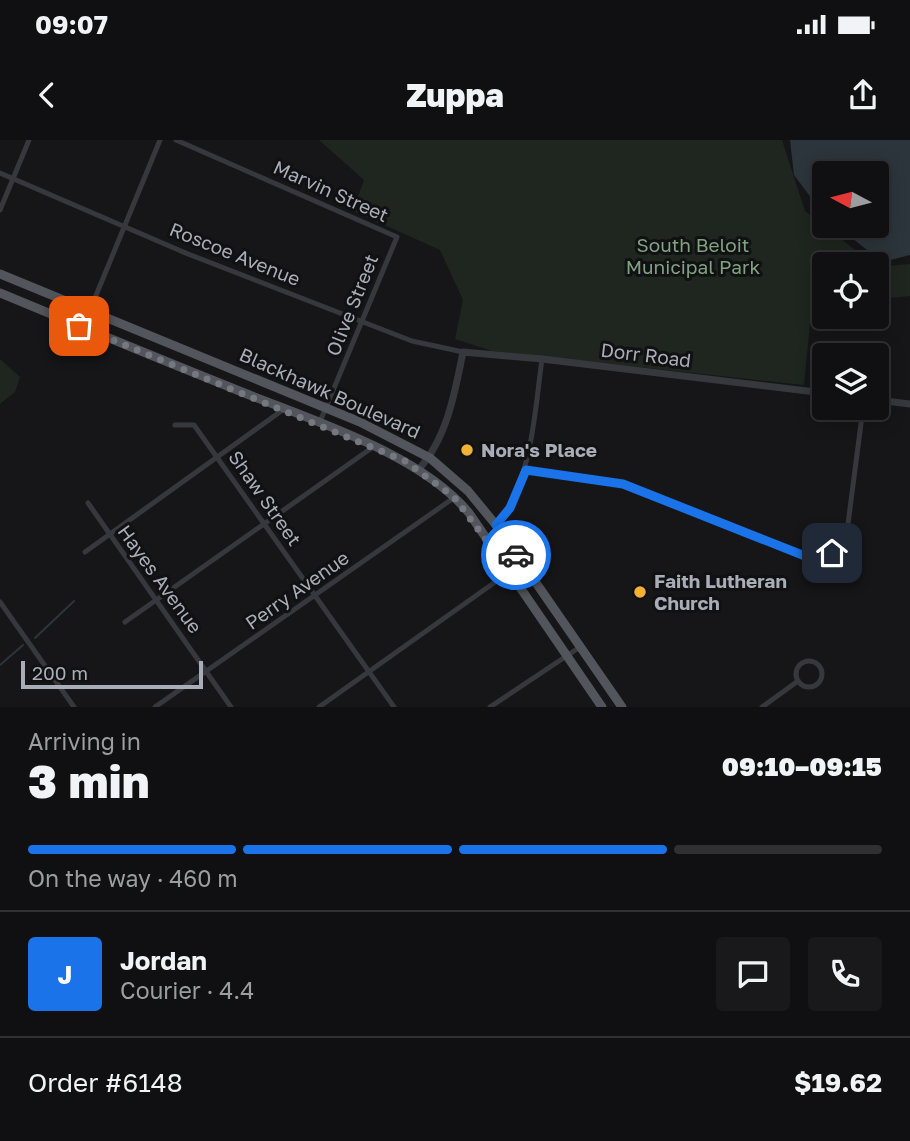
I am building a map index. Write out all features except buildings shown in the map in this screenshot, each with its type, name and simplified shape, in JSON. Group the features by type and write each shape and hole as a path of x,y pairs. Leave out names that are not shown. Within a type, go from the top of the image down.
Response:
{"main road":[{"name":"Blackhawk Boulevard","path":"0,274 327,408 393,437 430,458 468,491 496,525 622,707"},
{"name":"Blackhawk Boulevard","path":"0,293 284,409 419,469 454,497 510,572 602,707"}],"street":[{"path":"0,210 29,140"},
{"path":"83,327 160,140"},
{"name":"Marvin Street","path":"176,140 397,237"},
{"name":"Roscoe Avenue","path":"0,173 124,226 426,346 463,352"},
{"name":"Olive Street","path":"319,424 397,237"},
{"path":"419,469 430,458 454,393 463,352"},
{"name":"Dorr Road","path":"463,352 542,359 812,393"},
{"path":"496,525 510,508 526,470 542,359"},
{"path":"889,401 910,404"},
{"path":"85,552 284,409"},
{"path":"526,470 623,484 815,560 845,547 861,420"},
{"name":"Shaw Street","path":"175,425 194,425 394,707"},
{"path":"125,622 373,447"},
{"name":"Perry Avenue","path":"155,707 454,497"},
{"name":"Hayes Avenue","path":"88,503 231,707"},
{"path":"319,707 522,563"},
{"path":"0,602 74,707"},
{"path":"490,707 566,654 580,648"},
{"path":"812,662 819,666 821,678 816,685 808,687 799,681 796,672 800,664 812,662"},
{"path":"762,707 799,681"}],"green space":[{"name":"South Beloit Municipal Park","path":"319,140 782,140 805,211 812,216 812,238 840,238 858,252 812,252 812,303 804,385 492,351 455,339 463,300 440,250 353,211 364,180"},
{"path":"910,264 910,296 889,298 889,266"},
{"path":"0,359 20,377 15,392 0,404"}],"shaded area":[{"path":"790,140 910,140 910,255 889,260 889,252 870,252 852,238 889,238 889,161 812,161 812,199 794,175"}],"waterway":[{"path":"35,638 74,601"},
{"path":"0,665 23,645"}],"way so far":[{"path":"79,326 405,461 432,478 454,497 469,513 510,572 522,563 516,555"}],"place":[{"name":"Nora's Place","path":"467,450"},
{"name":"Faith Lutheran Church","path":"640,592"}],"route":[{"path":"516,555 496,525 510,508 526,470 579,475 623,484 815,560 832,553"}]}
